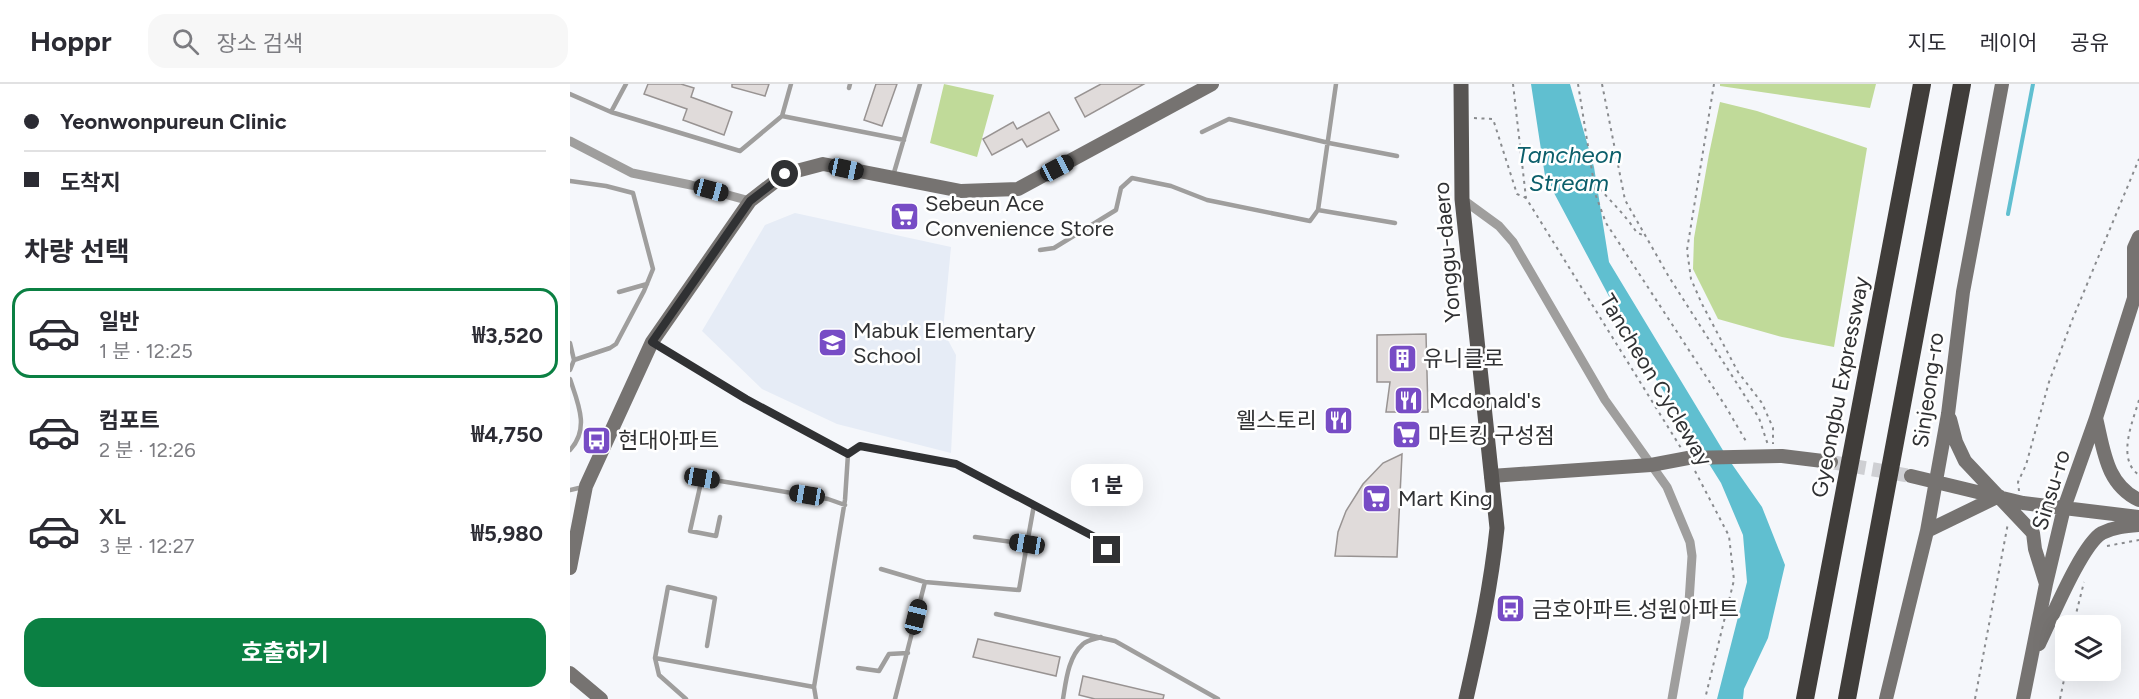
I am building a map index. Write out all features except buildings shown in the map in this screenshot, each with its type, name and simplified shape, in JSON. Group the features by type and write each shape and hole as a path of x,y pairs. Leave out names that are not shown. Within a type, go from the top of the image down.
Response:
{"highway":[{"name":"Gyeongbu Expressway","path":"1805,699 1922,84"},
{"path":"1847,699 1962,84"}],"main road":[{"name":"Yonggu-daero","path":"1461,84 1462,200 1497,528 1482,629 1466,699"}],"street":[{"path":"570,568 585,486 652,342 750,201 785,174 823,164 961,191 1018,189 1192,89 1212,84"},
{"name":"Sinjeong-ro","path":"1886,699 1927,531 1948,414 1963,292 2002,84"},
{"path":"570,141 632,173 691,185 750,201"},
{"path":"1462,200 1498,226 1513,242 1605,400 1667,487 1674,502 1690,542 1692,556 1689,602 1671,699"},
{"name":"Sinsu-ro","path":"2023,699 2064,508 2136,294 2134,248 2139,237"},
{"path":"1948,414 1956,442 1965,460 1999,496 2016,507 2033,533 2034,549 2046,584"},
{"path":"2096,418 2106,465 2111,475 2119,486 2139,500"},
{"path":"1491,476 1651,465 1688,458 1772,456 1831,462"},
{"path":"1911,476 1999,496"},
{"path":"1927,531 1999,496"},
{"path":"2016,507 2064,508 2139,517"},
{"path":"2032,659 2083,556 2094,539 2120,526 2139,525"},
{"path":"570,673 601,699"}],"lane":[{"path":"611,112 626,84"},
{"path":"570,94 611,112 740,151 782,116 791,84"},
{"path":"892,178 920,84"},
{"path":"1040,249 1054,248 1116,210 1121,188 1132,178 1171,186 1207,200 1310,221 1318,210 1336,84"},
{"path":"782,116 904,140"},
{"path":"1202,132 1229,119 1329,143 1397,156"},
{"path":"570,181 606,186 633,193 653,269 616,344 574,360"},
{"path":"1318,210 1395,223"},
{"path":"619,292 647,284"},
{"path":"652,342 746,399 848,454"},
{"path":"570,343 574,360 570,370"},
{"path":"570,379 582,418 578,437 570,450"},
{"path":"848,454 860,446 956,464 1106,543 1107,550"},
{"path":"816,699 814,687 845,505 848,454"},
{"path":"720,517 716,536 690,531 702,478 828,499 845,505"},
{"path":"570,490 585,486"},
{"path":"881,569 926,582 1019,590 1034,505"},
{"path":"975,537 1027,544"},
{"path":"895,699 926,582"},
{"path":"686,699 658,675 655,658 668,587 715,598 707,646"},
{"path":"996,614 1115,641 1218,699"},
{"path":"1064,699 1070,668 1077,652 1084,643 1101,637"},
{"path":"858,668 879,671 889,654 908,653"},
{"path":"655,658 814,687"},
{"path":"1202,699 1204,691"}],"path":[{"name":"Tancheon Cycleway","path":"1513,84 1526,198 1688,458 1729,536 1734,580 1705,699"},
{"path":"1578,84 1596,196 1606,223 1726,407 1748,456"},
{"path":"1602,84 1625,200 1669,277 1759,418 1772,456"},
{"path":"1714,84 1687,250 1691,279 1706,313 1738,372 1762,404 1773,428 1772,456"},
{"path":"1462,117 1493,119 1517,194 1526,198"},
{"path":"1975,699 2007,528 2016,507 2018,482 2026,465 2049,382 2139,159"},
{"path":"1594,181 1627,217 1637,233 1646,236"},
{"path":"2139,400 2129,435 2127,460 2139,475"},
{"path":"2103,547 2139,540"},
{"path":"2076,615 2086,575"},
{"path":"2060,699 2064,681"}],"shaded area":[{"name":"Mabuk Elementary School","path":"795,213 951,247 943,331 956,355 951,453 837,424 762,389 702,331 765,225"}],"green space":[{"path":"944,84 994,95 977,157 930,143"},
{"path":"1720,84 1876,84 1870,108 1720,86"},
{"path":"1720,102 1757,111 1867,148 1834,347 1782,337 1718,319 1693,269 1694,238"}],"water":[{"name":"Tancheon Stream","path":"1531,84 1570,84 1594,167 1609,262 1727,457 1762,507 1785,565 1768,638 1744,689 1743,699 1717,699 1747,582 1743,535 1721,483 1637,349 1545,176"}],"waterway":[{"path":"2008,214 2033,84"}],"tunnel":[{"path":"1831,462 1911,476"}],"place":[{"name":"Sebeun Ace Convenience Store","path":"904,216"},
{"name":"Mabuk Elementary School","path":"832,343"},
{"name":"유니클로","path":"1402,358"},
{"name":"Mcdonald's","path":"1408,400"},
{"name":"웰스토리","path":"1338,420"},
{"name":"마트킹 구성점","path":"1407,435"},
{"name":"현대아파트","path":"597,440"},
{"name":"Mart King","path":"1377,498"},
{"name":"금호아파트.성원아파트","path":"1511,609"}],"route":[{"path":"785,174 750,201 652,342 746,399 848,454 860,446 956,464 1106,543 1107,550"}]}
